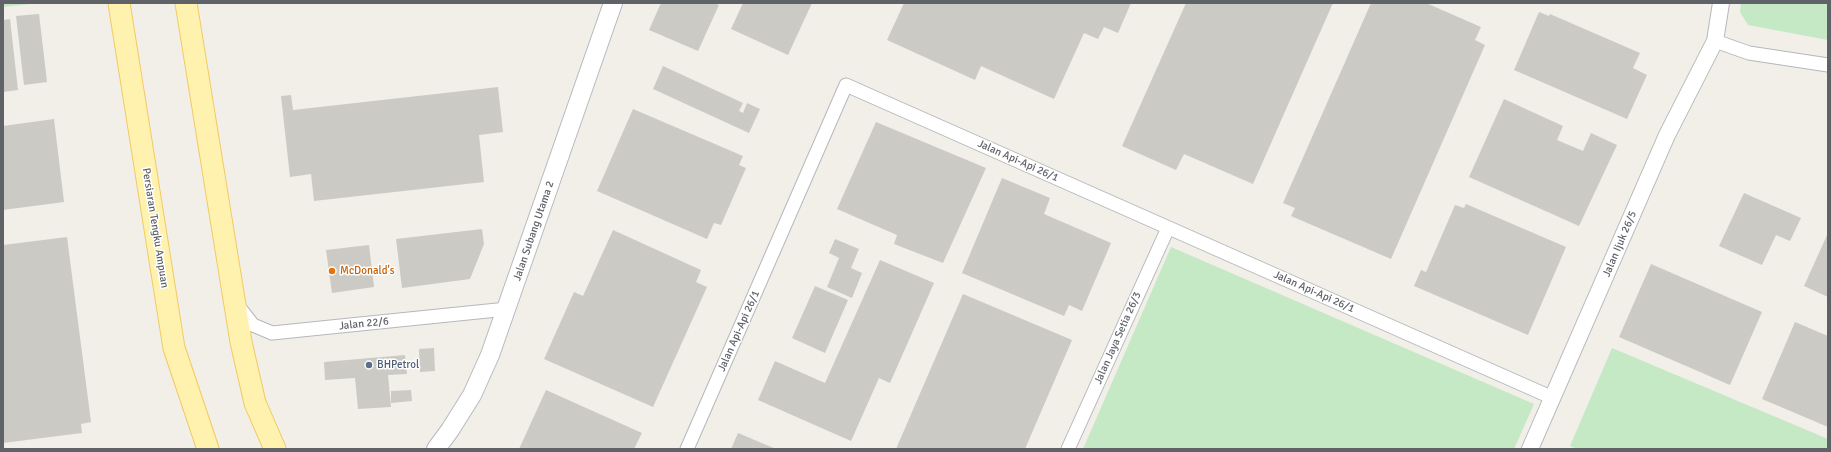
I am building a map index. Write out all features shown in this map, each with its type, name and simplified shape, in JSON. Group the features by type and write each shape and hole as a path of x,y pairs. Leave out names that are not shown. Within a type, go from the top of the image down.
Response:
{"main road":[{"name":"Persiaran Tengku Ampuan","path":"119,3 174,348 208,449"},
{"path":"186,3 241,342 255,403 275,449"},
{"name":"Jalan Subang Utama 2","path":"436,449 472,395 490,355 613,3"}],"street":[{"name":"Jalan Ijuk 26/5","path":"1530,449 1667,135 1715,41 1721,3"},
{"path":"1715,41 1748,53 1828,64"},
{"name":"Jalan Api-Api 26/1","path":"688,449 846,85 1553,398"},
{"name":"Jalan Jaya Setia 26/3","path":"1068,449 1168,228"},
{"name":"Jalan 22/6","path":"234,302 253,325 272,333 507,309"}],"green space":[{"path":"3,3 39,3 3,7"},
{"path":"1741,3 1828,3 1828,40 1748,25 1740,12"},
{"path":"1171,247 1534,404 1514,449 1083,449"},
{"path":"1612,348 1828,439 1828,449 1577,449 1570,446"}],"building":[{"path":"661,3 714,3 719,5 698,51 649,30"},
{"path":"743,3 812,3 788,55 731,29"},
{"path":"904,3 1131,3 1118,33 1104,27 1098,39 1084,33 1054,99 981,66 975,80 887,40"},
{"path":"1186,3 1333,3 1253,184 1184,154 1176,170 1122,146"},
{"path":"1371,3 1426,3 1481,27 1475,40 1485,45 1391,259 1291,216 1295,208 1283,203"},
{"path":"1539,12 1549,16 1550,14 1640,53 1633,68 1647,75 1627,119 1514,70"},
{"path":"39,14 47,82 24,85 16,16"},
{"path":"10,19 18,90 3,92 3,20"},
{"path":"663,66 743,103 739,111 743,113 747,103 760,109 749,133 653,89"},
{"path":"498,87 503,132 479,135 484,182 314,201 311,174 290,177 281,96 291,95 293,110"},
{"path":"1504,99 1563,126 1557,140 1583,151 1591,133 1617,145 1579,226 1469,177"},
{"path":"633,109 743,156 739,165 746,168 721,225 714,223 707,239 597,191"},
{"path":"54,119 64,202 3,210 3,126"},
{"path":"876,122 986,168 943,263 894,244 897,235 837,209"},
{"path":"1002,178 1050,198 1044,214 1111,243 1082,311 1069,305 1064,316 962,273"},
{"path":"1744,193 1801,218 1790,241 1776,235 1762,265 1719,246"},
{"path":"1466,204 1566,247 1528,335 1414,286 1421,270 1426,272 1455,205 1464,208"},
{"path":"482,229 484,244 470,279 402,288 396,239"},
{"path":"613,230 701,270 696,282 707,287 653,407 544,359 574,292 583,296"},
{"path":"1828,233 1828,297 1804,286"},
{"path":"67,237 91,422 81,424 82,433 3,443 3,245"},
{"path":"835,239 859,249 851,268 862,273 852,298 827,287 839,258 829,253"},
{"path":"369,245 374,287 332,293 326,250"},
{"path":"880,260 934,283 890,383 879,378 851,441 758,400 775,361 825,383"},
{"path":"1651,264 1762,312 1730,385 1619,337"},
{"path":"815,286 848,300 825,353 792,338"},
{"path":"963,294 1072,340 1025,449 896,449"},
{"path":"1795,322 1828,336 1828,427 1762,399"},
{"path":"434,348 435,371 420,372 419,349"},
{"path":"405,355 407,374 388,375 391,407 358,409 355,378 325,380 324,362"},
{"path":"411,390 412,401 391,403 391,391"},
{"path":"546,390 642,433 634,449 519,449"},
{"path":"738,433 776,449 731,449"}],"place":[{"name":"McDonald's","path":"332,271"},
{"name":"BHPetrol","path":"369,365"}]}
